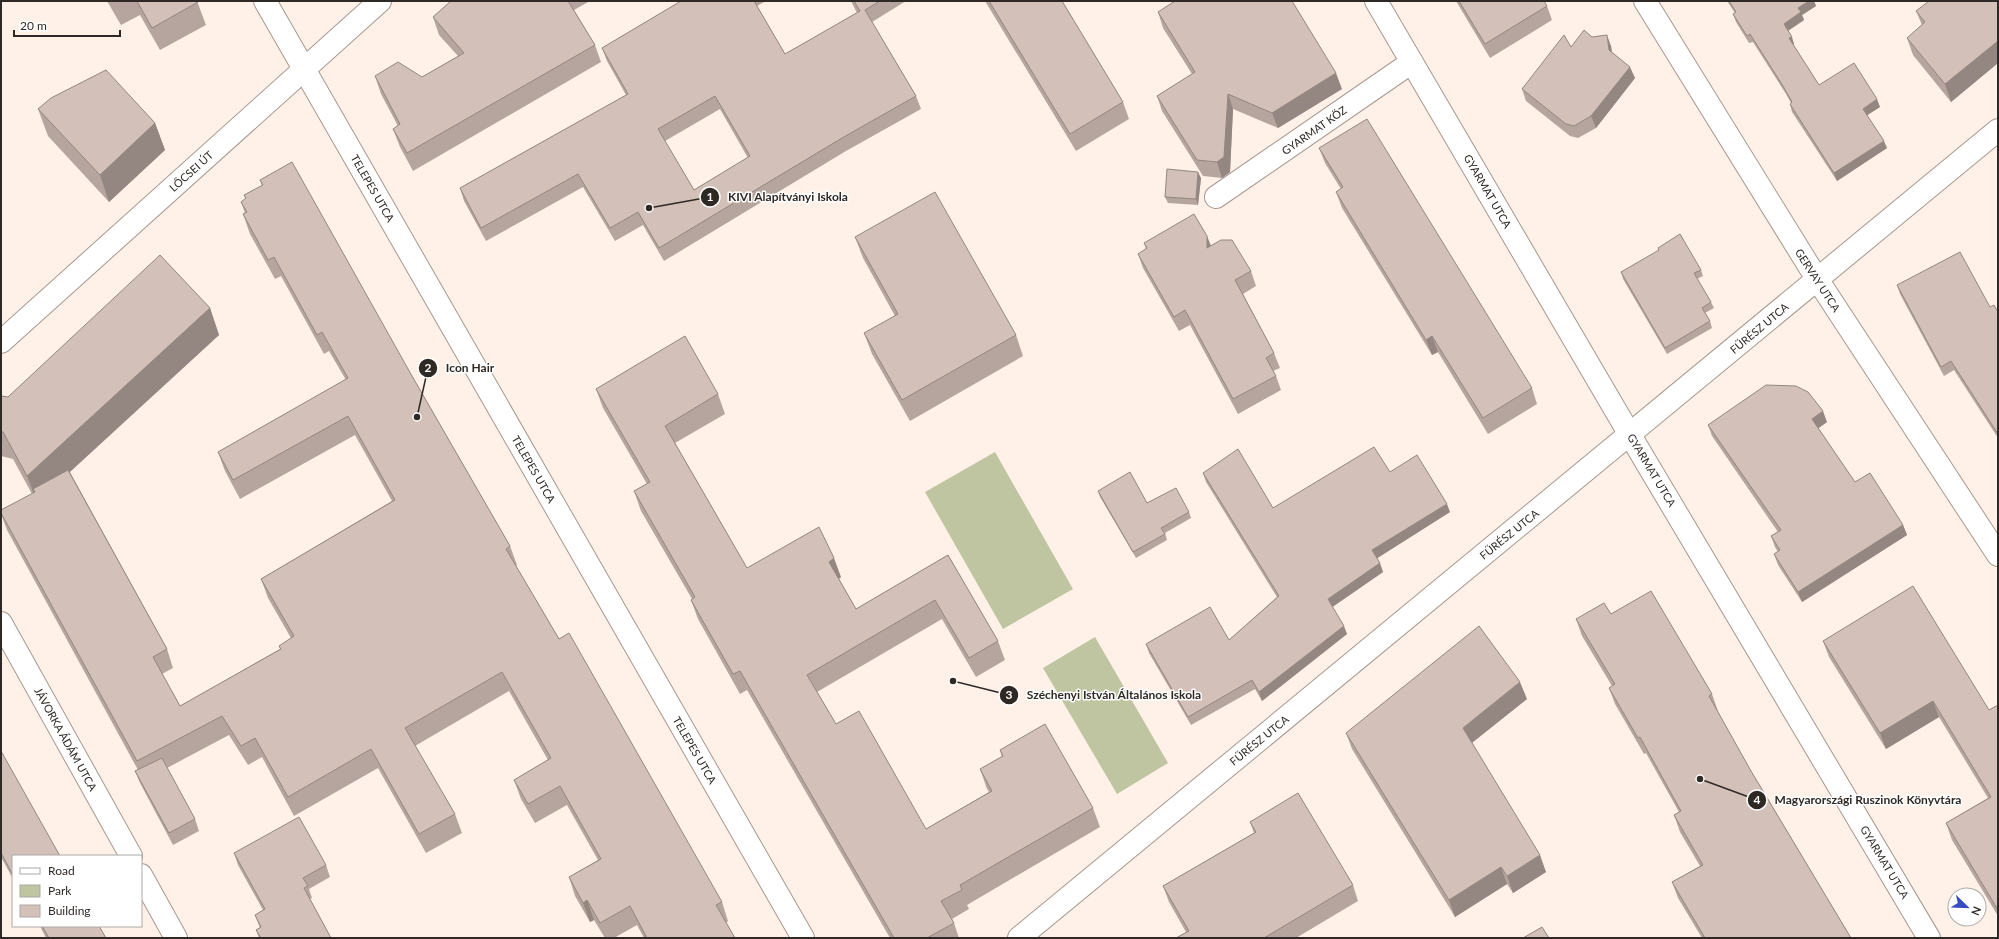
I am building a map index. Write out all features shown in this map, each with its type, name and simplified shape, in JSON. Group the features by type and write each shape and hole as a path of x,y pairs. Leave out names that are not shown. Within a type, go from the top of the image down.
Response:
{"street":[{"name":"TELEPES UTCA","path":"265,1 803,938"},
{"name":"LŐCSEI ÚT","path":"1,342 380,1"},
{"name":"GYARMAT UTCA","path":"1376,1 1630,435 1930,938"},
{"name":"GERVAY UTCA","path":"1645,1 1817,279 1998,555"},
{"name":"GYARMAT KÖZ","path":"1216,197 1412,62"},
{"name":"FŰRÉSZ UTCA","path":"1019,938 1998,130"},
{"name":"JÁVORKA ÁDÁM UTCA","path":"1,623 130,855"},
{"path":"142,877 176,938"}],"green space":[{"path":"995,452 1073,589 1003,629 925,492"},
{"path":"1095,637 1168,763 1117,794 1043,668"}],"building":[{"path":"137,1 197,1 198,2 152,28"},
{"path":"451,1 568,1 595,45 407,153 393,129 400,124 375,76 398,62 422,77 464,53 433,17"},
{"path":"681,1 754,1 785,54 860,11 854,1 880,1 865,10 916,96 842,138 659,248 638,212 610,228 578,174 481,228 460,188 628,94 602,48","holes":["715,96 750,156 694,190 658,129"]},
{"path":"989,1 1062,1 1123,102 1070,134"},
{"path":"1175,1 1292,1 1336,73 1272,113 1228,94 1224,157 1217,162 1197,160 1157,96 1195,72 1158,12"},
{"path":"1459,1 1544,1 1547,6 1485,44"},
{"path":"1729,1 1809,1 1798,8 1801,12 1784,24 1792,37 1789,38 1819,85 1854,63 1877,99 1863,109 1884,141 1834,173 1790,104 1792,102 1783,86 1750,34 1747,36 1733,14 1736,12"},
{"path":"1929,1 1998,1 1998,41 1945,84 1907,38 1925,22 1916,11"},
{"path":"1584,30 1592,37 1607,35 1609,50 1630,67 1591,116 1574,126 1566,124 1522,89 1564,35 1571,47"},
{"path":"106,70 155,123 100,175 38,109 51,98"},
{"path":"1367,119 1532,388 1483,418 1432,336 1426,340 1336,192 1343,187 1319,148"},
{"path":"292,162 412,376 510,546 506,549 559,639 569,633 722,902 716,905 735,938 647,938 630,906 600,923 587,900 583,903 569,877 601,859 560,786 528,804 514,780 551,758 502,672 405,728 455,814 419,834 371,749 288,797 255,738 241,746 222,716 137,761 1,513 1,510 35,492 33,489 68,470 167,649 153,657 180,706 281,649 279,646 294,636 261,579 395,500 348,416 233,480 218,452 348,378 322,332 317,335 274,257 268,260 243,214 247,212 241,202 246,198 244,195 263,185 260,180"},
{"path":"1167,169 1198,172 1196,199 1165,197"},
{"path":"935,192 1016,335 902,400 864,333 898,314 855,237"},
{"path":"1194,214 1207,236 1207,248 1221,240 1232,240 1251,271 1235,280 1274,353 1266,358 1276,376 1233,399 1185,310 1174,317 1138,254 1147,248 1144,243"},
{"path":"1680,234 1701,270 1694,273 1711,302 1702,308 1710,321 1665,348 1621,272 1659,250 1658,248"},
{"path":"1960,252 1990,307 1994,305 1998,312 1998,434 1951,361 1941,367 1897,285"},
{"path":"160,255 210,308 27,476 3,432 1,431 1,396 8,397"},
{"path":"685,336 718,394 665,426 747,568 819,527 834,558 829,562 856,609 948,555 998,641 969,658 935,600 807,675 836,724 859,711 926,829 992,791 980,769 1003,756 1000,750 1045,724 1093,808 960,885 962,890 941,901 954,923 927,938 894,938 740,671 733,674 691,600 695,597 634,491 650,482 596,389"},
{"path":"1766,385 1796,386 1808,392 1823,411 1812,419 1855,482 1870,473 1903,525 1798,592 1774,554 1780,550 1771,536 1781,530 1708,425"},
{"path":"1374,447 1390,472 1417,455 1447,504 1372,550 1380,563 1328,599 1344,626 1259,692 1252,680 1188,717 1146,644 1210,607 1229,640 1279,596 1203,473 1238,449 1273,508"},
{"path":"1130,472 1147,503 1176,488 1189,512 1161,528 1165,534 1133,552 1098,491"},
{"path":"1913,586 1989,710 1998,705 1998,910 1987,892 1987,887 1984,887 1946,823 1991,797 1933,701 1880,733 1823,641"},
{"path":"1651,591 1712,694 1709,696 1751,771 1851,938 1705,938 1672,882 1703,865 1674,815 1681,811 1640,737 1638,738 1609,688 1615,684 1576,619 1604,603 1611,614"},
{"path":"1479,626 1520,682 1463,728 1540,855 1507,876 1501,867 1449,900 1346,733"},
{"path":"1,751 59,855 12,855 12,873 1,853"},
{"path":"162,758 195,819 169,833 135,771"},
{"path":"1298,793 1353,885 1264,938 1176,938 1189,931 1163,886 1256,832 1250,822"},
{"path":"299,817 326,865 303,878 308,886 304,888 331,938 261,938 256,930 261,927 255,915 265,909 234,853"},
{"path":"43,927 100,927 106,938 49,938"},
{"path":"1542,927 1549,938 1523,938"}],"place":[{"name":"KIVI Alapítványi Iskola","path":"649,208"},
{"name":"Icon Hair","path":"417,417"},
{"name":"Széchenyi István Általános Iskola","path":"953,681"},
{"name":"Magyarországi Ruszinok Könyvtára","path":"1700,779"}]}
